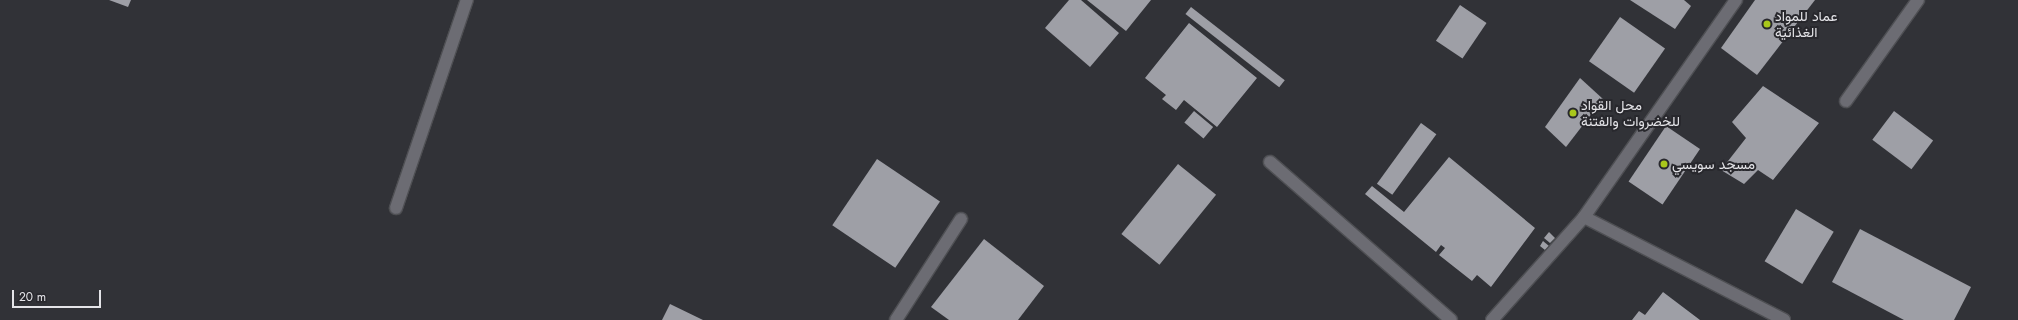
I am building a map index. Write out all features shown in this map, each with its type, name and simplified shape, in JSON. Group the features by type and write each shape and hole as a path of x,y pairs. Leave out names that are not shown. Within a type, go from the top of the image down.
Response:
{"street":[{"path":"396,208 467,0"},
{"path":"1492,320 1584,217 1736,0"},
{"path":"1846,101 1918,0"},
{"path":"1270,162 1451,320"},
{"path":"1584,217 1784,320"},
{"path":"896,320 961,219"}],"building":[{"path":"109,0 131,0 128,7"},
{"path":"1069,0 1081,0 1119,33 1090,67 1045,28"},
{"path":"1087,0 1151,0 1126,31"},
{"path":"1630,0 1684,0 1691,6 1675,29"},
{"name":"عماد للمواد الغذائية","path":"1755,0 1815,0 1757,75 1721,48"},
{"path":"1460,5 1487,23 1462,59 1436,41"},
{"path":"1191,7 1285,80 1279,87 1185,14"},
{"path":"1620,17 1665,49 1634,93 1589,61"},
{"path":"1189,23 1257,78 1217,127 1184,100 1176,110 1162,99 1166,95 1145,78"},
{"name":"محل القواد للخضروات والفتنة","path":"1580,78 1603,99 1566,147 1545,127"},
{"path":"1763,86 1819,123 1773,180 1758,170 1744,184 1721,170 1746,138 1732,122"},
{"path":"1194,111 1213,127 1204,139 1184,122"},
{"path":"1894,111 1933,140 1911,169 1872,140"},
{"path":"1421,123 1436,134 1392,195 1377,184"},
{"name":"مسجد سويسي","path":"1666,126 1700,149 1663,204 1629,182"},
{"path":"1449,157 1535,228 1491,287 1477,275 1472,281 1439,255 1445,248 1441,245 1436,252 1365,194 1372,186 1404,212"},
{"path":"877,159 940,201 895,268 832,225"},
{"path":"1178,164 1216,195 1159,265 1121,234"},
{"path":"1796,209 1834,232 1802,284 1765,261"},
{"path":"1860,229 1971,287 1954,320 1904,320 1832,282"},
{"path":"1549,232 1555,238 1550,243 1544,238"},
{"path":"984,239 1044,286 1018,320 949,320 931,307"},
{"path":"1543,241 1549,246 1545,250 1540,246"},
{"path":"1663,292 1700,320 1632,320 1639,311 1645,315"},
{"path":"670,304 703,320 662,320"}],"place":[{"name":"عماد للمواد الغذائية","path":"1767,24"},
{"name":"محل القواد للخضروات والفتنة","path":"1573,113"},
{"name":"مسجد سويسي","path":"1664,164"}]}
